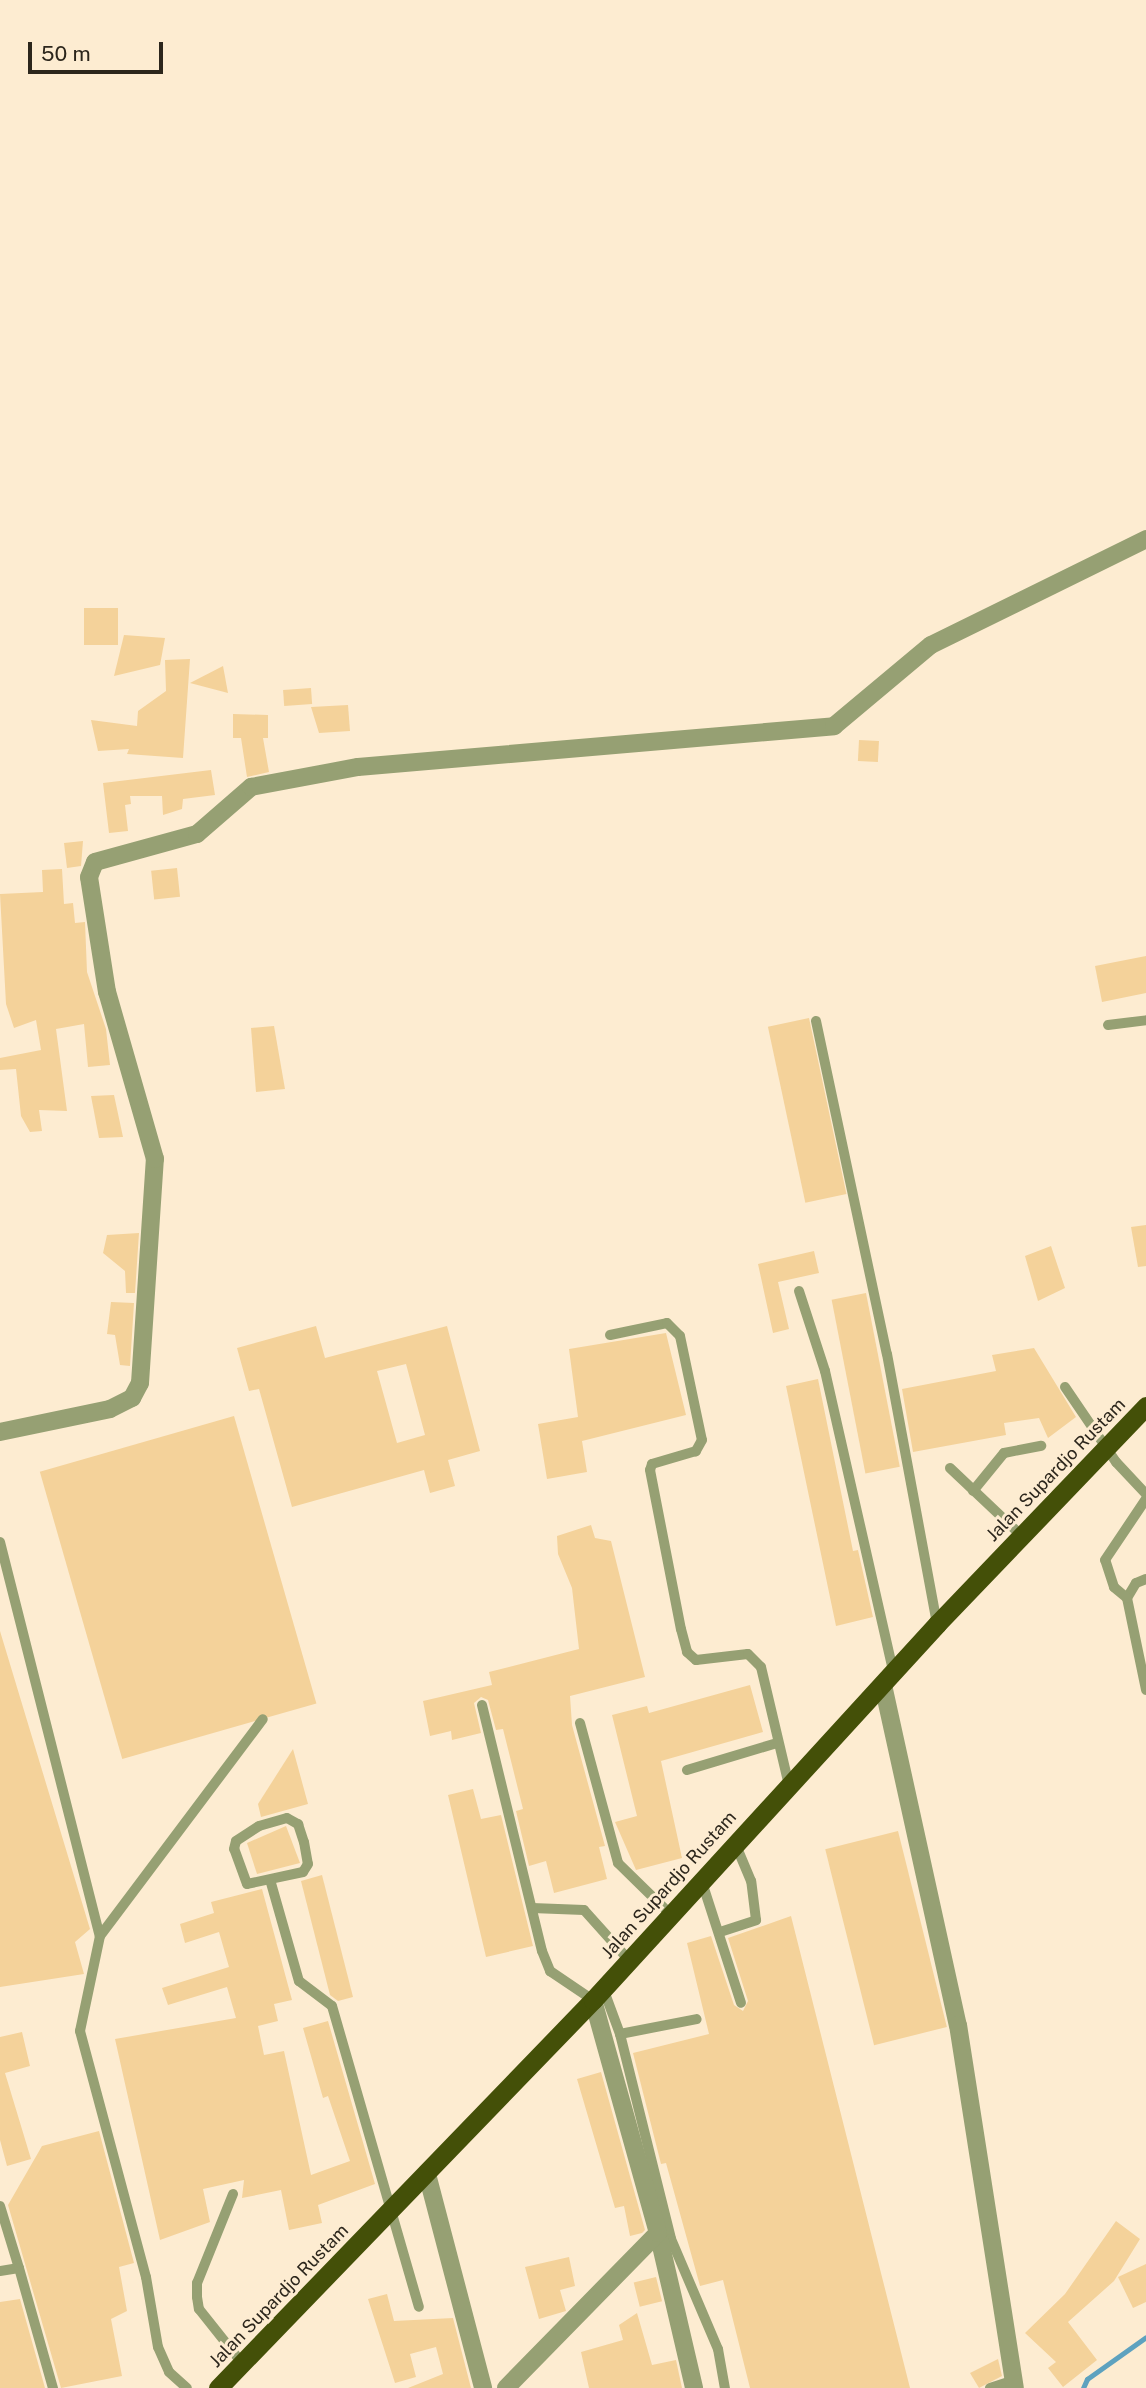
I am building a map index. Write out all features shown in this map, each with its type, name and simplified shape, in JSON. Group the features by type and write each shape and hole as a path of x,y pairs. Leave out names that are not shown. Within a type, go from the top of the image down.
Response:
{"highway":[{"name":"Jalan Supardjo Rustam","path":"218,2388 598,1994 669,1913 888,1680 937,1624 1146,1406"}],"street":[{"path":"0,1432 110,1409 132,1398 140,1383 155,1158 107,992 89,877 95,862 197,834 251,788 345,769 834,726 932,645 1146,539"},
{"path":"888,1680 958,2025 1015,2384"},
{"path":"598,1994 694,2388"},
{"path":"427,2174 483,2388"},
{"path":"506,2388 658,2233"}],"lane":[{"path":"1108,1025 1146,1020"},
{"path":"816,1021 887,1354 937,1624"},
{"path":"799,1290 825,1371 888,1680"},
{"path":"610,1335 667,1323 680,1336 702,1440 696,1451 652,1464 650,1470 681,1629 687,1652 696,1660 748,1654 761,1667 789,1785"},
{"path":"1065,1387 1146,1497 1105,1560 1114,1587 1128,1598"},
{"path":"973,1491 1004,1453 1041,1446"},
{"path":"950,1468 1022,1535"},
{"path":"0,1542 100,1936"},
{"path":"1146,1579 1136,1583 1128,1598 1146,1690"},
{"path":"482,1705 550,1971 598,1994 620,2034 671,2239 719,2349 725,2388"},
{"path":"187,2388 169,2372 159,2347 146,2277 80,2031 100,1936 263,1719"},
{"path":"580,1723 618,1863 669,1913"},
{"path":"687,1770 777,1743"},
{"path":"293,1819 308,1864 303,1872 271,1883 253,1886 242,1879 236,1841 266,1824 293,1819"},
{"path":"720,1932 755,1920 751,1881 735,1843"},
{"path":"701,1879 741,2003"},
{"path":"271,1883 299,1981 332,2007 393,2208 419,2307"},
{"path":"532,1908 584,1910 628,1959"},
{"path":"620,2034 696,2019"},
{"path":"233,2194 197,2283 197,2297 199,2309 242,2363"},
{"path":"0,2206 53,2388"},
{"path":"0,2272 19,2268"},
{"path":"990,2388 1015,2384"}],"building":[{"path":"84,608 118,608 118,645 84,645"},
{"path":"124,635 165,638 160,665 114,676"},
{"path":"190,659 183,758 127,754 129,749 98,751 91,720 137,726 138,711 166,691 165,660"},
{"path":"223,666 228,693 190,683"},
{"path":"311,688 312,704 284,706 283,690"},
{"path":"348,705 350,731 319,733 311,707"},
{"path":"233,714 268,715 268,738 263,738 269,772 247,777 241,738 233,738"},
{"path":"859,740 879,741 878,762 858,761"},
{"path":"211,770 215,795 183,799 182,809 163,815 162,796 130,796 131,804 125,805 128,831 109,833 103,783"},
{"path":"83,841 81,866 67,868 64,843"},
{"path":"177,868 180,897 154,900 151,871"},
{"path":"62,869 64,904 73,903 75,923 85,922 87,972 106,1029 110,1065 88,1067 84,1024 56,1029 67,1111 39,1110 42,1131 30,1132 21,1116 16,1069 0,1070 0,1058 41,1050 36,1020 14,1028 6,1004 0,894 43,892 42,870"},
{"path":"1146,956 1146,993 1102,1002 1095,966"},
{"path":"809,1018 846,1194 805,1203 768,1027"},
{"path":"274,1026 285,1089 256,1092 251,1028"},
{"path":"114,1095 123,1137 99,1138 91,1096"},
{"path":"1146,1225 1146,1266 1138,1267 1131,1227"},
{"path":"139,1233 135,1293 126,1293 125,1271 103,1253 107,1235"},
{"path":"1051,1246 1065,1288 1038,1301 1025,1256"},
{"path":"814,1251 819,1273 778,1282 789,1329 773,1333 758,1264"},
{"path":"866,1293 900,1467 865,1473 832,1300"},
{"path":"111,1302 134,1303 130,1366 120,1365 115,1335 107,1334"},
{"path":"316,1326 325,1358 447,1326 480,1451 448,1460 455,1486 430,1493 424,1470 292,1507 259,1389 249,1391 237,1348","holes":["406,1364 425,1435 397,1443 377,1371"]},
{"path":"666,1333 686,1415 582,1441 587,1472 547,1479 538,1424 578,1417 569,1349"},
{"path":"1034,1348 1076,1417 1048,1438 1039,1418 1004,1423 1006,1435 913,1452 902,1389 996,1371 992,1355"},
{"path":"818,1379 853,1551 858,1550 873,1617 836,1626 786,1386"},
{"path":"234,1416 316,1703 122,1759 40,1472"},
{"path":"591,1525 595,1538 611,1541 645,1677 570,1696 572,1725 605,1846 599,1847 607,1879 554,1893 546,1861 529,1866 516,1811 523,1809 503,1729 496,1730 488,1700 481,1697 474,1703 481,1733 452,1740 451,1731 430,1736 423,1701 492,1685 489,1672 579,1649 572,1588 558,1554 557,1536"},
{"path":"0,1631 90,1929 75,1942 84,1974 0,1987"},
{"path":"750,1685 763,1732 661,1761 682,1858 636,1870 615,1822 637,1816 612,1715 647,1706 649,1713"},
{"path":"293,1749 308,1804 261,1817 258,1804"},
{"path":"473,1789 481,1819 501,1815 533,1946 486,1957 448,1795"},
{"path":"286,1826 300,1863 257,1874 247,1843"},
{"path":"898,1831 947,2027 874,2045 825,1849"},
{"path":"322,1875 353,1997 338,2001 330,1995 301,1881"},
{"path":"262,1889 292,2000 274,2004 278,2021 258,2026 264,2055 284,2051 311,2175 350,2161 328,2096 323,2098 303,2028 328,2021 375,2184 318,2205 322,2223 289,2230 281,2190 242,2198 244,2180 203,2189 210,2222 160,2240 115,2039 236,2018 227,1987 168,2005 162,1988 229,1967 219,1932 185,1943 180,1924 214,1913 211,1902"},
{"path":"791,1916 910,2388 750,2388 723,2280 700,2286 666,2163 661,2164 633,2053 709,2034 687,1943 711,1936 734,2005 743,2011 748,2001 728,1938"},
{"path":"22,2032 30,2066 5,2073 31,2159 7,2166 0,2140 0,2037"},
{"path":"601,2072 645,2230 630,2236 624,2206 615,2208 577,2079"},
{"path":"99,2131 134,2263 119,2267 127,2311 111,2319 122,2376 61,2388 8,2205 42,2146"},
{"path":"1116,2221 1140,2239 1114,2281 1068,2322 1097,2360 1063,2387 1048,2368 1056,2362 1025,2333 1065,2294"},
{"path":"569,2257 575,2286 560,2290 566,2311 539,2319 525,2267"},
{"path":"1146,2264 1146,2302 1133,2308 1118,2277"},
{"path":"656,2277 662,2301 640,2307 634,2283"},
{"path":"387,2294 394,2321 453,2318 471,2388 408,2388 443,2374 436,2347 410,2354 416,2377 395,2383 368,2299"},
{"path":"20,2299 45,2388 0,2388 0,2302"},
{"path":"637,2313 652,2365 676,2360 682,2388 589,2388 581,2352 623,2340 619,2325"},
{"path":"998,2359 1002,2376 979,2388 970,2373"}],"waterway":[{"path":"1083,2388 1087,2379 1146,2337"}]}
